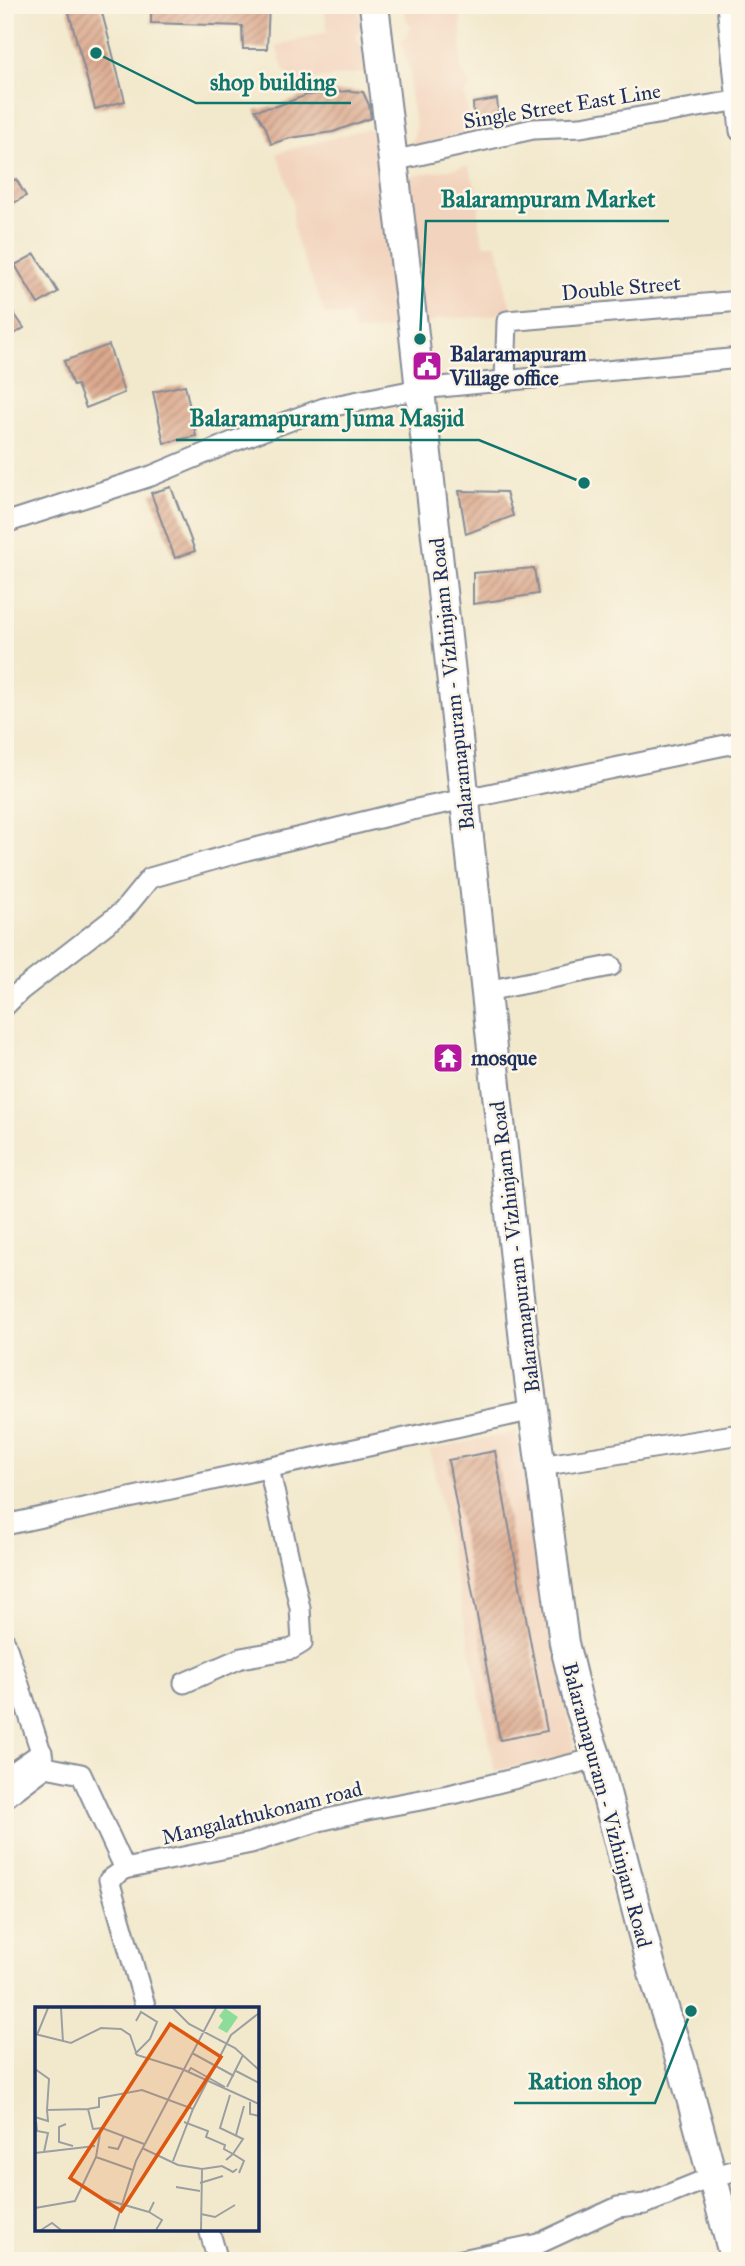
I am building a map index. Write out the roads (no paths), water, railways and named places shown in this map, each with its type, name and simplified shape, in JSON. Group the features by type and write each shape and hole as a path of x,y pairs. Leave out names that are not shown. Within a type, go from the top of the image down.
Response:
{"main road":[{"name":"Balaramapuram - Vizhinjam Road","path":"374,5 420,389 534,1410 564,1643 651,1966 684,2072 735,2261"}],"street":[{"path":"727,5 740,131"},
{"name":"Single Street East Line","path":"393,161 533,130 581,127 738,100"},
{"name":"Double Street","path":"505,381 507,321 740,301"},
{"path":"5,523 150,476 324,408 420,389 740,358"},
{"path":"5,1006 20,991 123,911 150,878 260,847 465,798 740,742"},
{"path":"486,991 611,966"},
{"path":"5,1525 534,1410"},
{"path":"541,1466 740,1434"},
{"path":"184,1683 241,1658 292,1649 302,1643 300,1608 269,1468"},
{"path":"5,1642 44,1760"},
{"name":"Mangalathukonam road","path":"125,1869 251,1843 331,1818 453,1794 597,1758"},
{"path":"5,1798 44,1760"},
{"path":"5,1778 44,1760 81,1774 125,1869 109,1880 145,2007"},
{"path":"457,2261 538,2244 618,2207 645,2204 712,2177 740,2169"},
{"path":"210,2231 218,2261"}],"place":[{"name":"shop building","path":"96,53"},
{"name":"Balarampuram Market","path":"420,339"},
{"name":"Balaramapuram Village office","path":"427,366"},
{"name":"Balaramapuram Juma Masjid","path":"584,483"},
{"name":"mosque","path":"448,1058"},
{"name":"Ration shop","path":"691,2011"}]}
